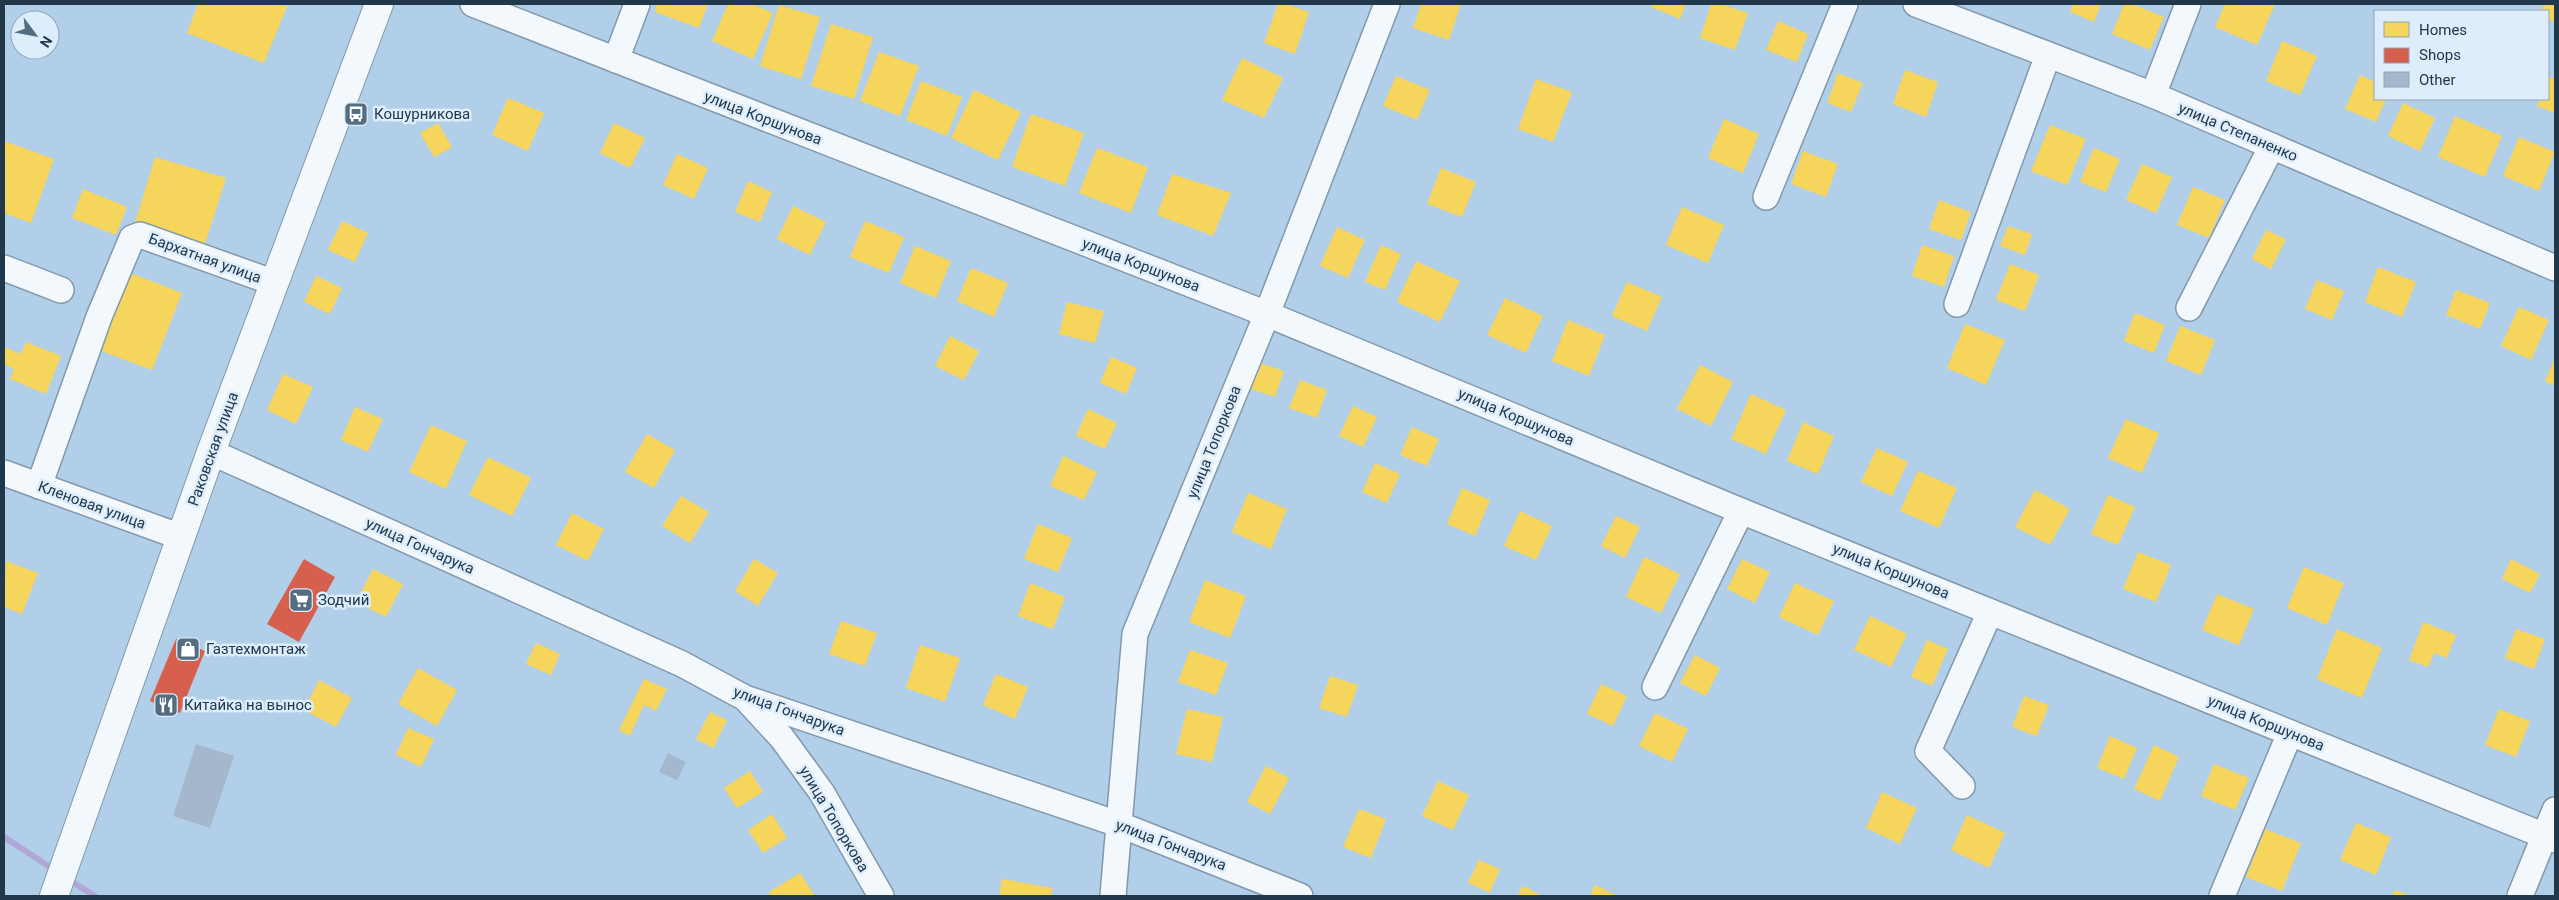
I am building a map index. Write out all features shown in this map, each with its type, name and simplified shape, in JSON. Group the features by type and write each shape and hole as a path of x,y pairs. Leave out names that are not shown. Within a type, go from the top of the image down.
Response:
{"main road":[{"name":"Раковская улица","path":"54,896 211,452 379,4"}],"street":[{"name":"улица Коршунова","path":"473,4 1267,314 1741,511 2550,838"},
{"path":"616,60 636,4"},
{"name":"улица Топоркова","path":"1113,896 1135,634 1267,314 1387,4"},
{"path":"1766,197 1845,4"},
{"name":"улица Степаненко","path":"1916,4 2152,95 2555,268"},
{"path":"2152,95 2188,4"},
{"path":"1957,304 2048,55"},
{"path":"2189,308 2272,146"},
{"name":"Бархатная улица","path":"39,486 99,317 132,238 140,235 275,283"},
{"path":"4,268 61,290"},
{"name":"улица Гончарука","path":"211,452 682,664 745,698 1118,824 1300,896"},
{"name":"Кленовая улица","path":"4,473 181,538"},
{"path":"1655,687 1741,511"},
{"path":"1962,786 1928,750 1990,612"},
{"name":"улица Топоркова","path":"745,698 782,738 822,793 881,896"},
{"path":"2222,896 2290,733"},
{"path":"2520,896 2550,838 2555,810"}],"building: Homes":[{"path":"198,4 288,4 264,63 187,33"},
{"path":"657,4 708,4 699,28 655,12"},
{"path":"728,4 752,4 773,13 753,59 712,41"},
{"path":"1278,4 1286,4 1309,12 1295,54 1264,43"},
{"path":"1421,4 1461,4 1449,40 1413,28"},
{"path":"1652,4 1686,4 1680,19 1651,7"},
{"path":"1711,4 1720,4 1748,13 1735,50 1700,38"},
{"path":"2073,4 2101,4 2094,22 2070,12"},
{"path":"2124,4 2132,4 2164,17 2150,50 2112,34"},
{"path":"2225,4 2275,4 2257,45 2215,27"},
{"path":"2545,4 2555,4 2555,23 2549,20 2549,10 2542,10"},
{"path":"779,5 820,17 801,79 760,66"},
{"path":"1778,21 1808,34 1797,62 1766,50"},
{"path":"831,24 873,37 854,99 811,86"},
{"path":"2282,41 2317,56 2300,95 2266,81"},
{"path":"879,52 919,66 900,116 860,101"},
{"path":"1242,58 1283,78 1264,118 1222,100"},
{"path":"1905,70 1938,82 1926,117 1893,104"},
{"path":"1838,73 1863,83 1851,112 1827,103"},
{"path":"2360,75 2374,82 2374,100 2386,100 2376,122 2345,109"},
{"path":"1396,76 1430,90 1417,120 1383,106"},
{"path":"2549,77 2555,79 2555,113 2537,106 2540,100 2549,100"},
{"path":"1536,79 1572,92 1553,142 1518,129"},
{"path":"921,81 962,97 947,136 906,120"},
{"path":"974,90 1021,112 998,160 951,138"},
{"path":"508,98 544,113 528,151 492,135"},
{"path":"2403,103 2435,118 2420,151 2388,136"},
{"path":"1031,114 1084,133 1065,186 1012,167"},
{"path":"2455,116 2502,136 2485,177 2438,157"},
{"path":"1724,119 1759,134 1743,173 1708,158"},
{"path":"438,123 452,147 434,157 420,133"},
{"path":"614,123 645,138 630,168 600,153"},
{"path":"2050,125 2086,139 2067,185 2031,171"},
{"path":"2519,137 2555,152 2539,191 2503,176"},
{"path":"4,141 54,159 31,223 4,213"},
{"path":"1097,148 1148,167 1131,213 1079,193"},
{"path":"2094,148 2120,159 2106,192 2080,182"},
{"path":"1803,151 1838,164 1826,197 1791,184"},
{"path":"677,154 708,168 694,199 663,185"},
{"path":"155,157 226,178 205,244 135,223"},
{"path":"2142,164 2172,177 2156,213 2126,200"},
{"path":"1441,168 1476,182 1462,217 1427,204"},
{"path":"1172,174 1231,193 1213,236 1157,215"},
{"path":"748,181 772,192 760,222 735,212"},
{"path":"2193,187 2225,200 2209,238 2177,225"},
{"path":"83,189 127,207 116,235 72,218"},
{"path":"1939,200 1971,212 1961,240 1929,229"},
{"path":"793,206 826,222 810,255 777,239"},
{"path":"1682,207 1724,225 1708,263 1666,245"},
{"path":"342,221 368,233 355,262 328,250"},
{"path":"865,221 904,237 889,273 850,257"},
{"path":"2008,226 2032,234 2025,255 2000,246"},
{"path":"1337,227 1365,240 1348,278 1320,266"},
{"path":"2266,230 2286,239 2271,269 2252,259"},
{"path":"1381,245 1401,254 1385,290 1365,282"},
{"path":"1922,245 1954,256 1944,287 1912,276"},
{"path":"915,246 951,261 936,298 900,283"},
{"path":"1416,261 1460,281 1440,322 1397,302"},
{"path":"2010,264 2039,275 2025,311 1996,300"},
{"path":"2378,267 2416,282 2402,317 2365,302"},
{"path":"971,268 1008,283 994,317 957,301"},
{"path":"125,271 182,293 152,370 96,349"},
{"path":"316,276 342,288 330,314 304,302"},
{"path":"2317,280 2344,291 2332,320 2305,309"},
{"path":"1627,282 1662,297 1647,331 1612,316"},
{"path":"2456,290 2490,303 2480,329 2446,315"},
{"path":"1505,298 1543,316 1526,353 1487,335"},
{"path":"1067,302 1104,311 1095,343 1059,334"},
{"path":"2519,307 2549,320 2531,360 2501,346"},
{"path":"2135,313 2165,325 2154,353 2124,341"},
{"path":"1568,320 1605,335 1589,376 1552,361"},
{"path":"1965,324 2005,340 1986,385 1947,368"},
{"path":"2180,326 2215,340 2201,375 2166,361"},
{"path":"950,336 979,351 964,380 935,366"},
{"path":"26,342 61,356 46,394 10,379 14,369 4,364 4,347 21,354"},
{"path":"1111,357 1137,368 1126,394 1100,383"},
{"path":"2555,358 2555,386 2545,381"},
{"path":"1257,362 1284,371 1275,397 1248,388"},
{"path":"1700,365 1733,382 1711,426 1677,409"},
{"path":"283,374 313,387 296,424 267,410"},
{"path":"1300,380 1327,390 1317,418 1289,408"},
{"path":"1751,394 1786,410 1766,454 1731,439"},
{"path":"1353,406 1377,417 1363,447 1339,436"},
{"path":"355,407 383,419 368,452 341,440"},
{"path":"1088,409 1117,423 1105,449 1076,436"},
{"path":"2126,419 2159,433 2142,473 2108,458"},
{"path":"1803,422 1834,436 1818,474 1787,461"},
{"path":"431,425 467,441 446,489 409,472"},
{"path":"1412,427 1439,439 1427,466 1400,455"},
{"path":"647,434 675,450 654,488 625,472"},
{"path":"1877,448 1908,462 1892,496 1861,482"},
{"path":"1063,456 1097,472 1084,500 1050,486"},
{"path":"488,457 531,478 512,516 469,495"},
{"path":"1375,463 1400,474 1387,503 1362,492"},
{"path":"1918,471 1957,488 1939,528 1900,511"},
{"path":"1462,488 1490,500 1475,536 1447,524"},
{"path":"2035,490 2070,509 2050,545 2015,527"},
{"path":"1248,493 1287,509 1271,549 1232,532"},
{"path":"2108,495 2135,507 2118,545 2091,534"},
{"path":"681,496 709,512 690,543 662,526"},
{"path":"1520,511 1552,526 1536,560 1504,546"},
{"path":"572,513 604,529 588,561 556,545"},
{"path":"1616,516 1640,527 1625,558 1601,546"},
{"path":"1038,524 1072,538 1058,572 1024,559"},
{"path":"2138,552 2171,565 2156,602 2123,589"},
{"path":"1644,557 1680,574 1661,613 1626,597"},
{"path":"754,559 778,573 758,606 735,591"},
{"path":"1742,559 1770,572 1755,603 1727,589"},
{"path":"2511,559 2540,574 2530,593 2502,579"},
{"path":"6,561 38,573 22,614 4,607"},
{"path":"2304,567 2344,583 2327,625 2287,608"},
{"path":"373,569 403,584 386,617 356,602"},
{"path":"1205,580 1246,596 1230,638 1189,622"},
{"path":"1030,583 1065,597 1053,629 1018,616"},
{"path":"1795,583 1834,601 1818,635 1779,617"},
{"path":"2217,594 2254,609 2239,645 2202,630"},
{"path":"1870,616 1907,634 1891,667 1854,650"},
{"path":"841,621 877,633 865,666 829,654"},
{"path":"2423,622 2456,635 2447,658 2434,653 2428,667 2409,660"},
{"path":"2337,629 2382,648 2362,698 2317,679"},
{"path":"2516,629 2545,639 2534,669 2505,658"},
{"path":"1927,640 1948,649 1932,686 1911,677"},
{"path":"536,643 560,654 551,675 526,664"},
{"path":"920,645 960,658 945,702 906,688"},
{"path":"1190,650 1228,663 1216,695 1178,682"},
{"path":"1695,655 1720,668 1706,696 1680,683"},
{"path":"418,668 457,690 437,726 398,704"},
{"path":"996,674 1028,687 1015,719 983,705"},
{"path":"1330,676 1358,685 1347,717 1319,708"},
{"path":"644,679 667,689 656,711 644,705 630,736 619,730"},
{"path":"319,680 352,698 336,727 304,710"},
{"path":"1601,684 1627,696 1613,726 1587,714"},
{"path":"2024,696 2049,705 2037,736 2012,727"},
{"path":"1187,709 1223,717 1212,762 1176,754"},
{"path":"2499,709 2530,721 2516,757 2485,745"},
{"path":"710,712 727,720 713,748 696,739"},
{"path":"1655,713 1688,729 1672,762 1639,746"},
{"path":"408,728 434,739 421,767 396,755"},
{"path":"2110,736 2137,748 2124,779 2097,768"},
{"path":"2154,745 2179,757 2160,801 2134,789"},
{"path":"2214,764 2249,778 2235,810 2201,796"},
{"path":"1266,766 1289,778 1270,814 1247,802"},
{"path":"750,771 763,792 737,808 724,788"},
{"path":"1438,781 1469,795 1453,830 1422,816"},
{"path":"1882,792 1917,808 1900,844 1866,828"},
{"path":"1359,809 1386,819 1371,858 1343,847"},
{"path":"772,814 787,838 763,853 748,830"},
{"path":"1967,815 2005,833 1989,868 1951,850"},
{"path":"2356,823 2391,837 2376,875 2340,860"},
{"path":"2265,829 2301,843 2282,891 2246,877"},
{"path":"1479,860 1500,869 1490,893 1468,883"},
{"path":"800,873 815,896 771,896 769,892"},
{"path":"1002,879 1053,888 1051,896 999,896"},
{"path":"1595,885 1618,896 1590,896"},
{"path":"1523,886 1541,895 1541,896 1517,896"},
{"path":"2395,890 2411,896 2392,896"}],"building: Shops":[{"name":"Зодчий","path":"304,559 335,577 299,642 267,624"},
{"path":"176,639 205,651 180,713 150,701"}],"building: Other":[{"path":"196,744 234,756 210,828 173,816"},
{"path":"668,753 686,762 677,780 659,772"}],"waterway":[{"path":"4,837 56,871"},
{"path":"66,878 95,896"}],"place":[{"name":"Кошурникова","path":"356,114"},
{"name":"Зодчий","path":"301,600"},
{"name":"Газтехмонтаж","path":"188,649"},
{"name":"Китайка на вынос","path":"166,705"}]}
